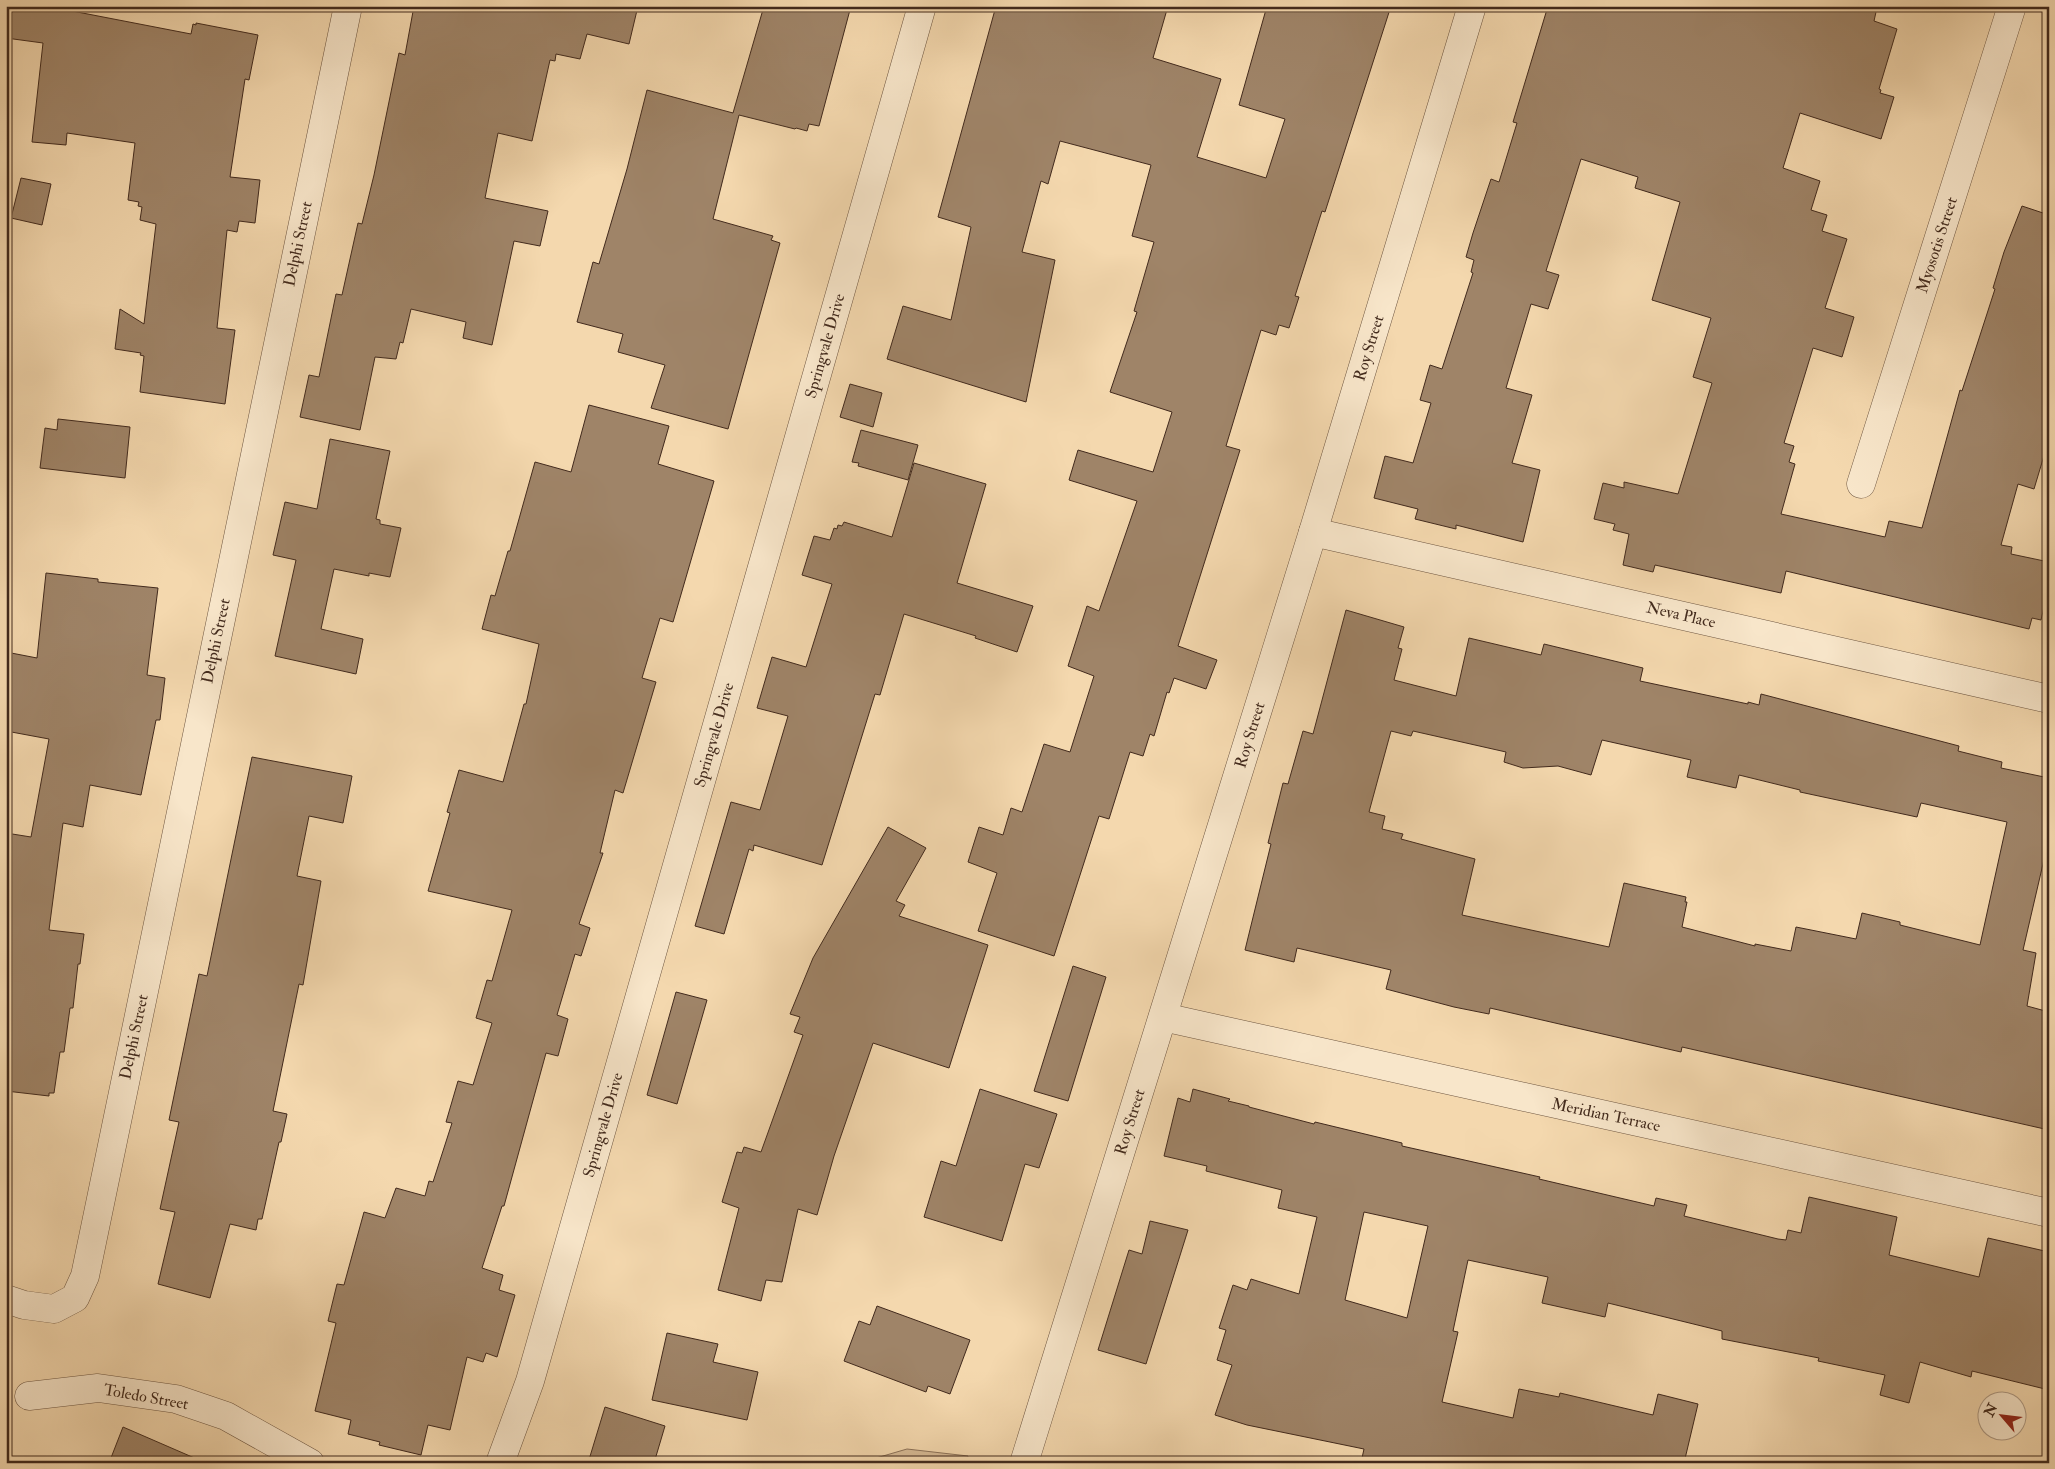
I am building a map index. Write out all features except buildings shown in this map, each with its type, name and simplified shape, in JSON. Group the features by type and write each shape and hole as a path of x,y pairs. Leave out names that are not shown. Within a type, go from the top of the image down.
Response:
{"street":[{"name":"Delphi Street","path":"6,1299 24,1305 54,1309 75,1298 85,1276 348,6"},
{"name":"Springvale Drive","path":"500,1463 530,1381 922,6"},
{"name":"Roy Street","path":"1024,1463 1313,532 1472,6"},
{"name":"Myosotis Street","path":"1861,484 2012,6"},
{"name":"Neva Place","path":"1313,532 2049,699"},
{"name":"Meridian Terrace","path":"1163,1017 2049,1213"},
{"name":"Toledo Street","path":"29,1396 98,1388 176,1399 226,1416 310,1463"}],"shaded area":[{"path":"907,1449 968,1456 966,1463 859,1463"}]}
